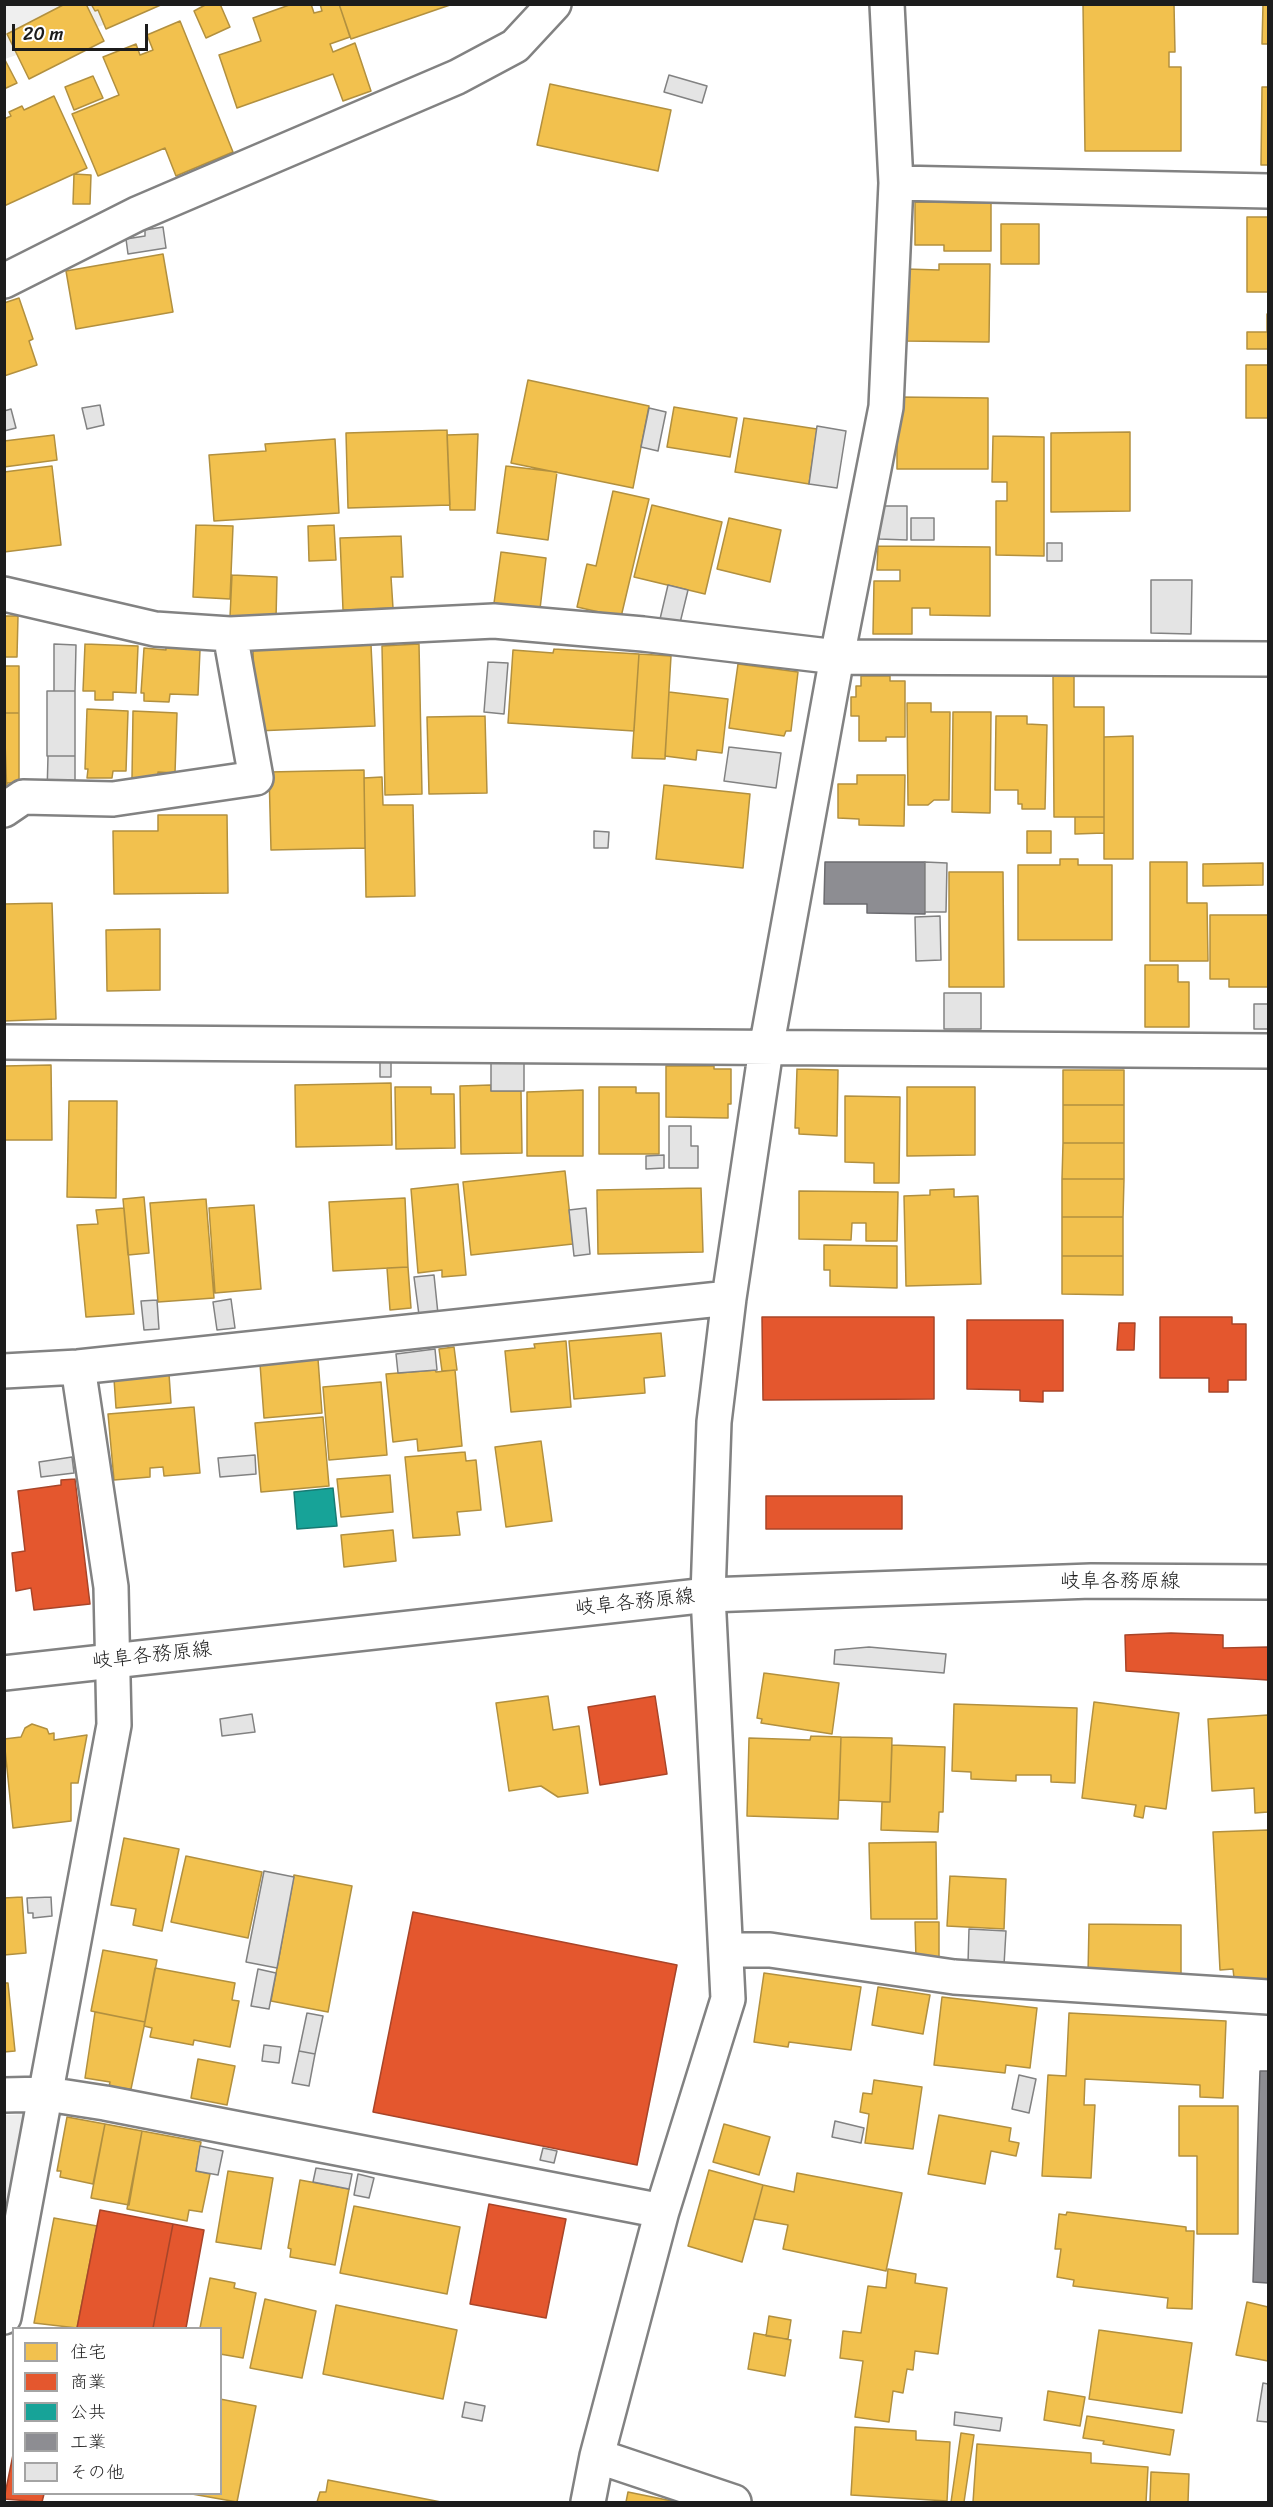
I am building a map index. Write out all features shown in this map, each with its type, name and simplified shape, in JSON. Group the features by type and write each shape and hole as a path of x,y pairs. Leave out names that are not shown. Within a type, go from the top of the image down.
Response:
{"street":[{"path":"4,281 137,214 457,76 515,46 554,4"},
{"path":"588,2502 597,2456 662,2211 728,1999 708,1594 714,1422 729,1299 766,1049 885,407 896,183 887,4"},
{"path":"896,183 1269,191"},
{"path":"4,594 155,629 230,634 494,621 643,634 837,657 1269,659"},
{"path":"4,810 23,797 112,799 256,778 230,634"},
{"path":"4,1042 1269,1051"},
{"path":"4,1371 78,1367 729,1299"},
{"path":"4,2317 114,1725 111,1587 78,1367"},
{"name":"岐阜各務原線","path":"4,1673 708,1594 1091,1581 1269,1582"},
{"path":"726,1950 770,1950 954,1977 1269,1997"},
{"path":"4,2096 47,2094 105,2103 662,2211"},
{"path":"597,2456 734,2502"}],"shaded area":[{"path":"5,4 161,5 5,59"},
{"path":"25,2114 5,2210 5,2115"}],"building: 住宅":[{"path":"65,4 86,4 104,41 29,79 7,34"},
{"path":"91,4 163,4 106,29 98,10 95,11"},
{"path":"207,4 220,4 230,27 206,38 194,11"},
{"path":"292,4 311,4 314,13 322,11 320,4 339,4 350,37 330,44 333,52 355,43 371,91 343,101 333,74 237,108 219,55 261,41 253,18"},
{"path":"339,4 450,4 450,5 351,39"},
{"path":"1083,4 1174,4 1175,52 1169,52 1169,67 1181,67 1181,151 1085,151"},
{"path":"1263,4 1268,4 1268,44 1262,44"},
{"path":"180,21 233,152 176,176 165,148 98,176 72,114 119,95 103,57 136,44 140,55 153,50 147,35"},
{"path":"4,58 17,83 4,89"},
{"path":"93,76 103,98 74,110 65,87"},
{"path":"550,84 671,110 658,171 537,145"},
{"path":"1262,87 1268,87 1268,165 1261,165"},
{"path":"54,96 87,168 4,206 4,119 11,116 9,112 22,106 24,110"},
{"path":"74,174 91,175 90,204 73,204"},
{"path":"915,202 991,203 991,251 944,251 944,245 915,245"},
{"path":"1247,217 1268,217 1268,292 1247,292"},
{"path":"1001,224 1039,224 1039,264 1001,264"},
{"path":"163,254 173,312 76,329 66,271"},
{"path":"939,264 990,264 989,342 905,341 906,269 939,270"},
{"path":"19,298 33,339 29,341 37,365 4,376 4,303"},
{"path":"1267,314 1268,349 1247,349 1247,332 1267,332"},
{"path":"1246,365 1268,365 1268,418 1246,418"},
{"path":"528,380 649,406 633,488 511,463"},
{"path":"897,397 988,398 988,469 897,469"},
{"path":"674,407 737,418 730,457 667,447"},
{"path":"744,418 817,429 809,484 735,472"},
{"path":"447,430 450,505 348,508 346,433"},
{"path":"1130,432 1130,511 1051,512 1051,433"},
{"path":"478,434 475,510 450,510 447,435"},
{"path":"54,435 57,460 4,467 4,441"},
{"path":"993,436 1044,437 1044,556 996,555 996,501 1007,501 1007,482 992,482"},
{"path":"335,439 339,513 214,521 209,455 266,451 265,444"},
{"path":"52,466 61,545 4,552 4,472"},
{"path":"506,466 557,472 548,540 497,533"},
{"path":"613,491 649,499 621,617 577,607 587,564 596,566"},
{"path":"652,505 722,522 705,594 634,577"},
{"path":"729,518 781,530 770,582 717,569"},
{"path":"196,525 233,526 230,599 193,597"},
{"path":"334,525 336,560 309,561 308,526"},
{"path":"401,536 403,577 391,577 393,608 343,610 340,538"},
{"path":"878,546 990,547 990,616 930,615 930,608 912,608 912,634 873,634 874,581 900,581 900,570 877,570"},
{"path":"501,552 546,558 540,609 494,603"},
{"path":"232,575 277,577 276,619 230,617"},
{"path":"4,616 18,616 17,657 4,657"},
{"path":"85,644 138,646 136,693 113,692 113,700 95,700 95,691 83,691"},
{"path":"419,644 422,794 385,795 382,646"},
{"path":"166,645 200,650 198,695 170,694 169,702 144,701 144,693 141,693 144,648 166,650"},
{"path":"371,645 375,726 256,731 253,650"},
{"path":"554,649 639,654 634,731 508,723 513,650 553,653"},
{"path":"639,654 671,656 665,759 632,758"},
{"path":"738,664 798,672 791,731 786,731 784,736 729,728"},
{"path":"4,666 19,666 19,713 4,713"},
{"path":"861,676 890,676 890,681 905,681 905,737 886,737 886,741 859,741 859,716 851,716 851,697 856,697 856,686 861,686"},
{"path":"1053,676 1074,676 1074,707 1104,707 1104,817 1054,817"},
{"path":"669,692 728,699 722,753 697,750 696,760 665,756"},
{"path":"907,703 931,703 931,712 950,712 949,800 934,800 928,805 908,805"},
{"path":"87,709 128,711 126,771 113,771 112,778 87,778 88,769 85,769"},
{"path":"133,711 177,713 175,773 158,772 158,780 132,778"},
{"path":"953,712 991,712 990,813 952,812"},
{"path":"4,713 19,713 19,783 7,783 7,797"},
{"path":"485,716 487,793 429,794 427,717"},
{"path":"996,716 1027,716 1027,724 1047,725 1045,809 1022,809 1022,804 1018,804 1018,790 995,790"},
{"path":"1133,736 1133,859 1104,859 1104,737"},
{"path":"364,770 365,848 271,850 269,772"},
{"path":"857,775 905,775 904,826 859,825 859,819 838,818 838,784 857,784"},
{"path":"382,777 383,805 413,805 415,896 366,897 364,778"},
{"path":"664,785 750,794 743,868 656,859"},
{"path":"158,815 227,815 228,893 114,894 113,831 158,831"},
{"path":"1075,817 1104,817 1104,833 1075,834"},
{"path":"1027,831 1051,831 1051,853 1027,853"},
{"path":"1060,859 1078,859 1078,865 1112,865 1112,940 1018,940 1018,865 1060,865"},
{"path":"1150,862 1187,862 1187,903 1207,903 1208,961 1150,961"},
{"path":"1263,863 1263,885 1203,886 1203,864"},
{"path":"949,872 1003,872 1004,987 949,987"},
{"path":"52,903 56,1019 4,1021 4,904"},
{"path":"1210,915 1268,915 1268,987 1229,987 1229,979 1210,979"},
{"path":"160,929 160,990 107,991 106,930"},
{"path":"1145,965 1178,965 1178,982 1189,982 1189,1027 1145,1027"},
{"path":"51,1065 52,1140 4,1140 4,1066"},
{"path":"666,1066 714,1066 714,1069 731,1069 731,1104 728,1104 728,1118 666,1117"},
{"path":"797,1069 838,1070 837,1136 799,1134 799,1128 795,1128"},
{"path":"1063,1070 1124,1070 1124,1105 1063,1105"},
{"path":"391,1083 392,1145 296,1147 295,1085"},
{"path":"491,1085 491,1091 521,1091 522,1153 461,1154 460,1086"},
{"path":"395,1087 431,1087 431,1094 454,1094 455,1148 396,1149"},
{"path":"599,1087 636,1087 636,1093 659,1093 659,1154 599,1154"},
{"path":"907,1087 975,1087 975,1155 907,1156"},
{"path":"583,1090 583,1156 527,1156 527,1092"},
{"path":"845,1096 900,1097 899,1183 874,1183 874,1163 845,1162"},
{"path":"69,1101 117,1101 116,1198 67,1197"},
{"path":"1063,1105 1124,1105 1124,1143 1063,1143"},
{"path":"1063,1143 1124,1143 1124,1179 1062,1179"},
{"path":"565,1171 573,1244 471,1255 463,1182"},
{"path":"1062,1179 1124,1179 1123,1217 1062,1217"},
{"path":"458,1184 466,1275 442,1277 442,1270 418,1273 411,1189"},
{"path":"701,1188 703,1252 598,1254 597,1190"},
{"path":"954,1189 954,1197 978,1196 981,1284 906,1286 904,1196 930,1195 930,1190"},
{"path":"799,1191 898,1192 897,1241 866,1241 866,1223 852,1223 851,1240 799,1239"},
{"path":"144,1197 149,1253 128,1255 123,1199"},
{"path":"405,1198 408,1267 333,1271 329,1202"},
{"path":"206,1199 214,1298 158,1302 150,1203"},
{"path":"254,1205 261,1289 215,1293 209,1208"},
{"path":"124,1208 134,1314 86,1317 77,1225 98,1224 96,1210"},
{"path":"1062,1217 1123,1217 1123,1256 1062,1256"},
{"path":"824,1245 897,1246 897,1288 830,1286 830,1270 824,1270"},
{"path":"1062,1256 1123,1256 1123,1295 1062,1294"},
{"path":"408,1267 411,1308 390,1310 387,1268"},
{"path":"661,1333 665,1376 644,1378 645,1393 574,1399 569,1341"},
{"path":"566,1341 571,1407 511,1412 505,1351 535,1348 534,1344"},
{"path":"454,1347 457,1370 442,1371 439,1349"},
{"path":"318,1359 322,1413 264,1418 260,1364"},
{"path":"435,1370 436,1372 455,1370 462,1446 418,1451 417,1439 393,1442 386,1374"},
{"path":"169,1374 171,1403 116,1408 114,1379"},
{"path":"381,1382 387,1455 329,1460 323,1387"},
{"path":"194,1407 200,1473 164,1476 163,1467 150,1468 150,1477 114,1480 108,1414"},
{"path":"323,1417 329,1486 261,1492 255,1423"},
{"path":"541,1441 552,1521 506,1527 495,1447"},
{"path":"465,1452 466,1461 476,1460 481,1510 457,1512 460,1535 413,1538 405,1457"},
{"path":"390,1475 393,1512 341,1517 337,1479"},
{"path":"393,1530 396,1561 344,1567 341,1535"},
{"path":"764,1673 839,1683 832,1734 761,1723 762,1719 757,1718"},
{"path":"548,1696 553,1730 579,1726 588,1793 558,1797 541,1786 509,1791 496,1703"},
{"path":"1094,1702 1179,1713 1166,1809 1145,1806 1143,1818 1134,1816 1136,1805 1082,1798"},
{"path":"954,1704 1077,1708 1075,1783 1051,1782 1051,1775 1016,1775 1016,1781 971,1779 971,1772 952,1771"},
{"path":"1268,1715 1268,1812 1255,1813 1254,1788 1212,1791 1208,1719"},
{"path":"32,1724 47,1729 49,1734 54,1733 54,1740 87,1735 78,1783 71,1783 71,1821 13,1828 4,1739 21,1737 25,1728"},
{"path":"811,1736 841,1737 838,1819 747,1816 749,1738 810,1740"},
{"path":"841,1737 892,1738 890,1802 839,1800"},
{"path":"892,1745 945,1747 943,1812 939,1812 938,1832 881,1830 882,1802 890,1802"},
{"path":"1268,1830 1268,1979 1234,1978 1233,1969 1220,1970 1213,1832"},
{"path":"124,1838 179,1849 162,1931 133,1925 136,1909 111,1905"},
{"path":"936,1842 937,1919 871,1919 869,1843"},
{"path":"186,1856 262,1872 248,1938 171,1922"},
{"path":"294,1875 352,1886 328,2012 271,2001"},
{"path":"950,1876 1006,1879 1004,1929 947,1926"},
{"path":"22,1897 26,1953 4,1955 4,1898"},
{"path":"915,1922 939,1922 939,1958 916,1959"},
{"path":"1089,1924 1181,1925 1181,1975 1088,1974"},
{"path":"103,1950 157,1960 145,2022 91,2011"},
{"path":"155,1968 235,1983 232,2000 239,2001 230,2047 194,2040 193,2045 150,2037 152,2028 144,2026"},
{"path":"764,1973 861,1987 851,2050 789,2042 788,2047 754,2042"},
{"path":"4,1983 8,1983 15,2051 4,2052"},
{"path":"878,1987 930,1995 923,2034 872,2025"},
{"path":"942,1997 1037,2008 1030,2068 1006,2065 1005,2073 934,2065"},
{"path":"95,2012 145,2022 131,2089 109,2087 110,2082 85,2078"},
{"path":"1069,2013 1226,2021 1223,2098 1200,2097 1200,2085 1085,2079 1084,2105 1095,2105 1091,2178 1042,2176 1048,2075 1066,2076"},
{"path":"198,2059 235,2066 227,2105 191,2098"},
{"path":"874,2080 922,2087 913,2149 865,2143 869,2114 860,2112 863,2093 872,2094"},
{"path":"1179,2106 1238,2106 1238,2234 1197,2234 1197,2156 1179,2156"},
{"path":"939,2115 1011,2128 1009,2141 1019,2143 1016,2156 991,2151 985,2184 928,2174"},
{"path":"67,2117 105,2124 93,2184 60,2177 61,2171 57,2171"},
{"path":"105,2124 142,2131 129,2205 91,2198"},
{"path":"724,2124 770,2137 759,2175 713,2162"},
{"path":"142,2131 201,2142 196,2171 210,2174 202,2212 189,2210 187,2221 127,2209"},
{"path":"709,2170 763,2185 742,2262 688,2246"},
{"path":"228,2171 273,2178 261,2249 216,2242"},
{"path":"797,2173 902,2193 886,2271 783,2249 788,2225 754,2219 763,2185 794,2192"},
{"path":"300,2180 349,2189 335,2265 290,2257 291,2249 288,2248"},
{"path":"354,2206 460,2227 447,2294 340,2273"},
{"path":"1067,2212 1186,2227 1186,2231 1194,2231 1192,2309 1167,2308 1168,2298 1073,2286 1074,2280 1057,2277 1061,2249 1055,2249 1059,2214 1066,2215"},
{"path":"54,2218 97,2226 77,2327 34,2323"},
{"path":"888,2269 916,2274 915,2283 947,2288 938,2354 915,2351 913,2370 907,2369 903,2393 893,2391 889,2422 855,2417 863,2361 840,2358 843,2331 861,2333 868,2286 886,2288"},
{"path":"210,2278 235,2283 234,2288 256,2293 243,2358 222,2354 222,2327 200,2327"},
{"path":"265,2299 316,2311 302,2378 250,2368"},
{"path":"1247,2302 1268,2307 1268,2361 1236,2355"},
{"path":"336,2305 457,2330 443,2399 323,2374"},
{"path":"769,2316 791,2320 788,2339 766,2336"},
{"path":"1099,2330 1192,2343 1182,2413 1089,2399"},
{"path":"754,2333 791,2340 785,2376 748,2369"},
{"path":"1048,2391 1085,2397 1080,2426 1044,2420"},
{"path":"222,2399 256,2406 237,2502 198,2495 222,2495"},
{"path":"1087,2416 1174,2430 1170,2455 1103,2444 1104,2441 1083,2438"},
{"path":"855,2427 916,2431 916,2440 950,2442 947,2501 851,2495"},
{"path":"961,2433 974,2435 964,2502 951,2502"},
{"path":"977,2444 1091,2453 1091,2463 1148,2467 1146,2502 973,2502"},
{"path":"1151,2472 1189,2474 1188,2502 1150,2502"},
{"path":"328,2480 441,2502 317,2502 320,2492 326,2492"},
{"path":"628,2492 672,2501 626,2502"}],"building: 商業":[{"path":"762,1317 934,1317 934,1399 763,1400"},
{"path":"1160,1317 1232,1317 1232,1324 1246,1324 1246,1380 1228,1380 1228,1392 1209,1392 1209,1378 1160,1378"},
{"path":"967,1320 1063,1320 1063,1391 1043,1391 1043,1402 1020,1401 1020,1390 967,1389"},
{"path":"1119,1323 1135,1323 1134,1350 1117,1350"},
{"path":"75,1479 90,1604 34,1610 31,1588 16,1591 12,1553 25,1551 18,1491 61,1485 61,1480"},
{"path":"766,1496 902,1496 902,1529 766,1529"},
{"path":"1171,1633 1223,1635 1223,1648 1268,1647 1268,1680 1126,1671 1125,1635"},
{"path":"655,1696 667,1774 600,1785 588,1707"},
{"path":"413,1912 677,1965 637,2165 373,2112"},
{"path":"489,2204 566,2219 546,2318 470,2304"},
{"path":"100,2210 173,2224 153,2327 77,2327"},
{"path":"173,2224 204,2230 186,2327 153,2327"},
{"path":"12,2460 12,2495 44,2495 42,2502 4,2499"}],"building: 公共":[{"path":"333,1488 337,1526 297,1529 294,1492"}],"building: 工業":[{"path":"825,862 925,862 925,914 867,913 867,904 824,904"},
{"path":"1260,2071 1268,2071 1268,2283 1253,2282"}],"building: その他":[{"path":"669,75 707,86 702,103 664,92"},
{"path":"163,227 166,248 128,254 126,239 145,236 145,230"},
{"path":"100,405 104,425 87,429 82,408"},
{"path":"649,408 666,412 658,451 641,447"},
{"path":"11,409 16,428 4,431 4,411"},
{"path":"817,426 846,431 837,488 809,484"},
{"path":"880,506 907,506 907,540 879,539"},
{"path":"911,518 934,518 934,540 911,540"},
{"path":"1047,543 1062,543 1062,561 1047,561"},
{"path":"1151,580 1192,580 1191,634 1151,633"},
{"path":"668,585 688,590 680,623 660,619"},
{"path":"54,644 76,645 75,691 54,691"},
{"path":"488,662 508,663 504,714 484,712"},
{"path":"47,691 75,691 75,756 47,756"},
{"path":"729,747 781,753 776,788 724,781"},
{"path":"48,756 75,756 75,794 47,794"},
{"path":"594,831 609,832 608,848 594,848"},
{"path":"925,862 947,863 946,912 925,912"},
{"path":"940,916 941,960 916,961 915,917"},
{"path":"944,993 981,993 981,1029 944,1029"},
{"path":"1254,1004 1268,1004 1268,1029 1254,1029"},
{"path":"380,1058 391,1058 391,1077 380,1077"},
{"path":"491,1062 524,1062 524,1091 491,1091"},
{"path":"669,1126 691,1126 691,1146 698,1146 698,1168 669,1168"},
{"path":"664,1155 664,1168 646,1169 646,1156"},
{"path":"586,1208 590,1254 574,1256 569,1210"},
{"path":"434,1275 438,1314 419,1315 414,1277"},
{"path":"231,1299 235,1328 217,1330 213,1302"},
{"path":"157,1300 159,1329 144,1330 141,1301"},
{"path":"435,1349 437,1370 398,1373 396,1354"},
{"path":"255,1455 256,1474 220,1477 218,1458"},
{"path":"72,1457 74,1473 41,1477 39,1462"},
{"path":"869,1647 946,1654 944,1673 834,1664 835,1650"},
{"path":"252,1714 255,1732 222,1736 220,1719"},
{"path":"264,1871 294,1877 277,1968 246,1962"},
{"path":"51,1897 52,1916 33,1918 33,1913 28,1913 27,1898"},
{"path":"969,1929 1006,1931 1004,1965 968,1963"},
{"path":"258,1969 276,1973 269,2009 251,2006"},
{"path":"307,2013 323,2016 315,2054 299,2051"},
{"path":"264,2045 281,2047 279,2063 262,2061"},
{"path":"299,2051 315,2054 309,2086 292,2083"},
{"path":"1019,2075 1036,2079 1029,2113 1012,2109"},
{"path":"835,2121 864,2128 861,2143 832,2137"},
{"path":"200,2146 223,2151 218,2175 196,2171"},
{"path":"543,2148 557,2151 554,2163 540,2160"},
{"path":"316,2168 352,2174 349,2189 313,2182"},
{"path":"358,2174 374,2178 369,2198 354,2195"},
{"path":"1263,2383 1268,2384 1268,2422 1257,2421"},
{"path":"465,2402 485,2406 482,2421 462,2417"},
{"path":"955,2412 1002,2418 1000,2431 954,2425"}]}
